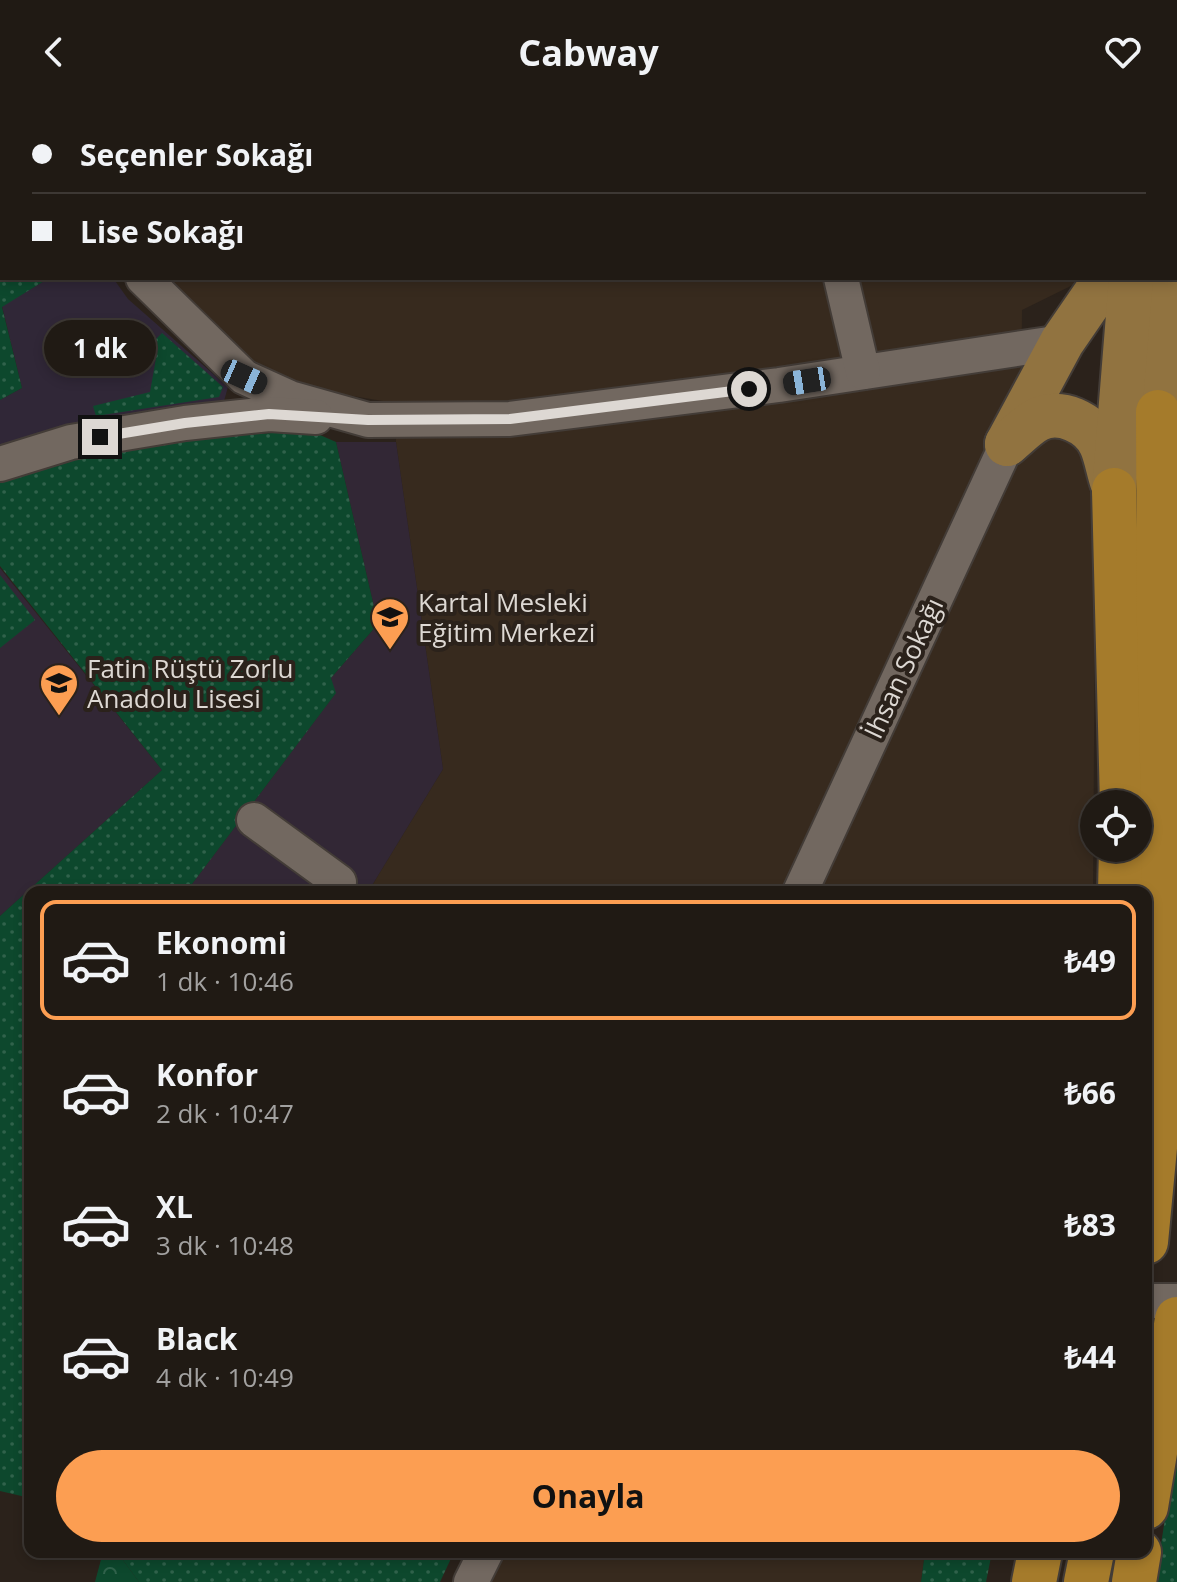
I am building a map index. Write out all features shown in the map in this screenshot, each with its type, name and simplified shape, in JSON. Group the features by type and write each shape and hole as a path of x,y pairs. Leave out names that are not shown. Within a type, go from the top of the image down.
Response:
{"highway":[{"path":"1152,1179 1163,1064 1164,853 1158,412"},
{"path":"1114,490 1122,790"},
{"path":"1164,853 1177,927"},
{"path":"1120,886 1121,862"},
{"path":"1152,1470 1174,1336"},
{"path":"1034,1582 1039,1558"},
{"path":"1086,1582 1091,1558"},
{"path":"1134,1582 1138,1558"}],"main road":[{"path":"1007,444 1062,342 1105,280"},
{"path":"1114,490 1131,280"},
{"path":"1174,280 1158,412 1177,487"},
{"path":"1007,444 1038,419 1057,415 1073,419 1086,427 1100,443 1114,490"},
{"path":"1164,853 1177,778"}],"street":[{"path":"145,280 244,377 290,398 368,420"},
{"path":"841,280 863,372"},
{"path":"0,464 71,442 185,423 269,414 368,420 510,419 779,385 1062,342"},
{"name":"İhsan Sokağı","path":"803,886 1007,444"},
{"path":"254,820 339,882"},
{"path":"1152,1301 1177,1301"},
{"path":"471,1582 483,1558"}],"shaded area":[{"path":"46,280 114,280 128,299 228,387 224,401 100,419 0,446 0,400 22,388 2,306"},
{"path":"144,280 1083,280 1022,310 1021,420 1096,456 1094,790 1080,790 1080,862 1093,862 1093,886 372,886 443,769 396,442 395,403 250,379"},
{"name":"Kartal Mesleki Eğitim Merkezi","path":"336,442 396,442 443,769 372,886 191,886 335,694 331,678 378,624"},
{"name":"Fatin Rüştü Zorlu Anadolu Lisesi","path":"0,568 162,770 33,886 24,886 24,894 0,916"},
{"path":"504,1558 924,1558 921,1582 492,1582"}],"green space":[{"path":"0,280 46,280 2,307 22,388 0,400"},
{"path":"162,333 223,387 219,397 96,416 93,406 150,392 158,347 153,342"},
{"path":"302,431 336,442 378,624 331,678 336,693 191,886 33,886 162,770 0,566 0,478 94,451"},
{"path":"0,575 35,620 0,648"},
{"path":"24,894 24,1497 0,1491 0,916"},
{"path":"1177,1443 1177,1582 1155,1582"},
{"path":"101,1558 121,1558 139,1582 95,1582"},
{"path":"121,1558 451,1558 440,1582 139,1582"},
{"path":"924,1558 991,1558 986,1582 921,1582"}],"place":[{"name":"Kartal Mesleki Eğitim Merkezi","path":"390,651"},
{"name":"Fatin Rüştü Zorlu Anadolu Lisesi","path":"59,717"}],"route":[{"path":"100,437 185,423 269,414 368,420 510,419 749,389"}]}
